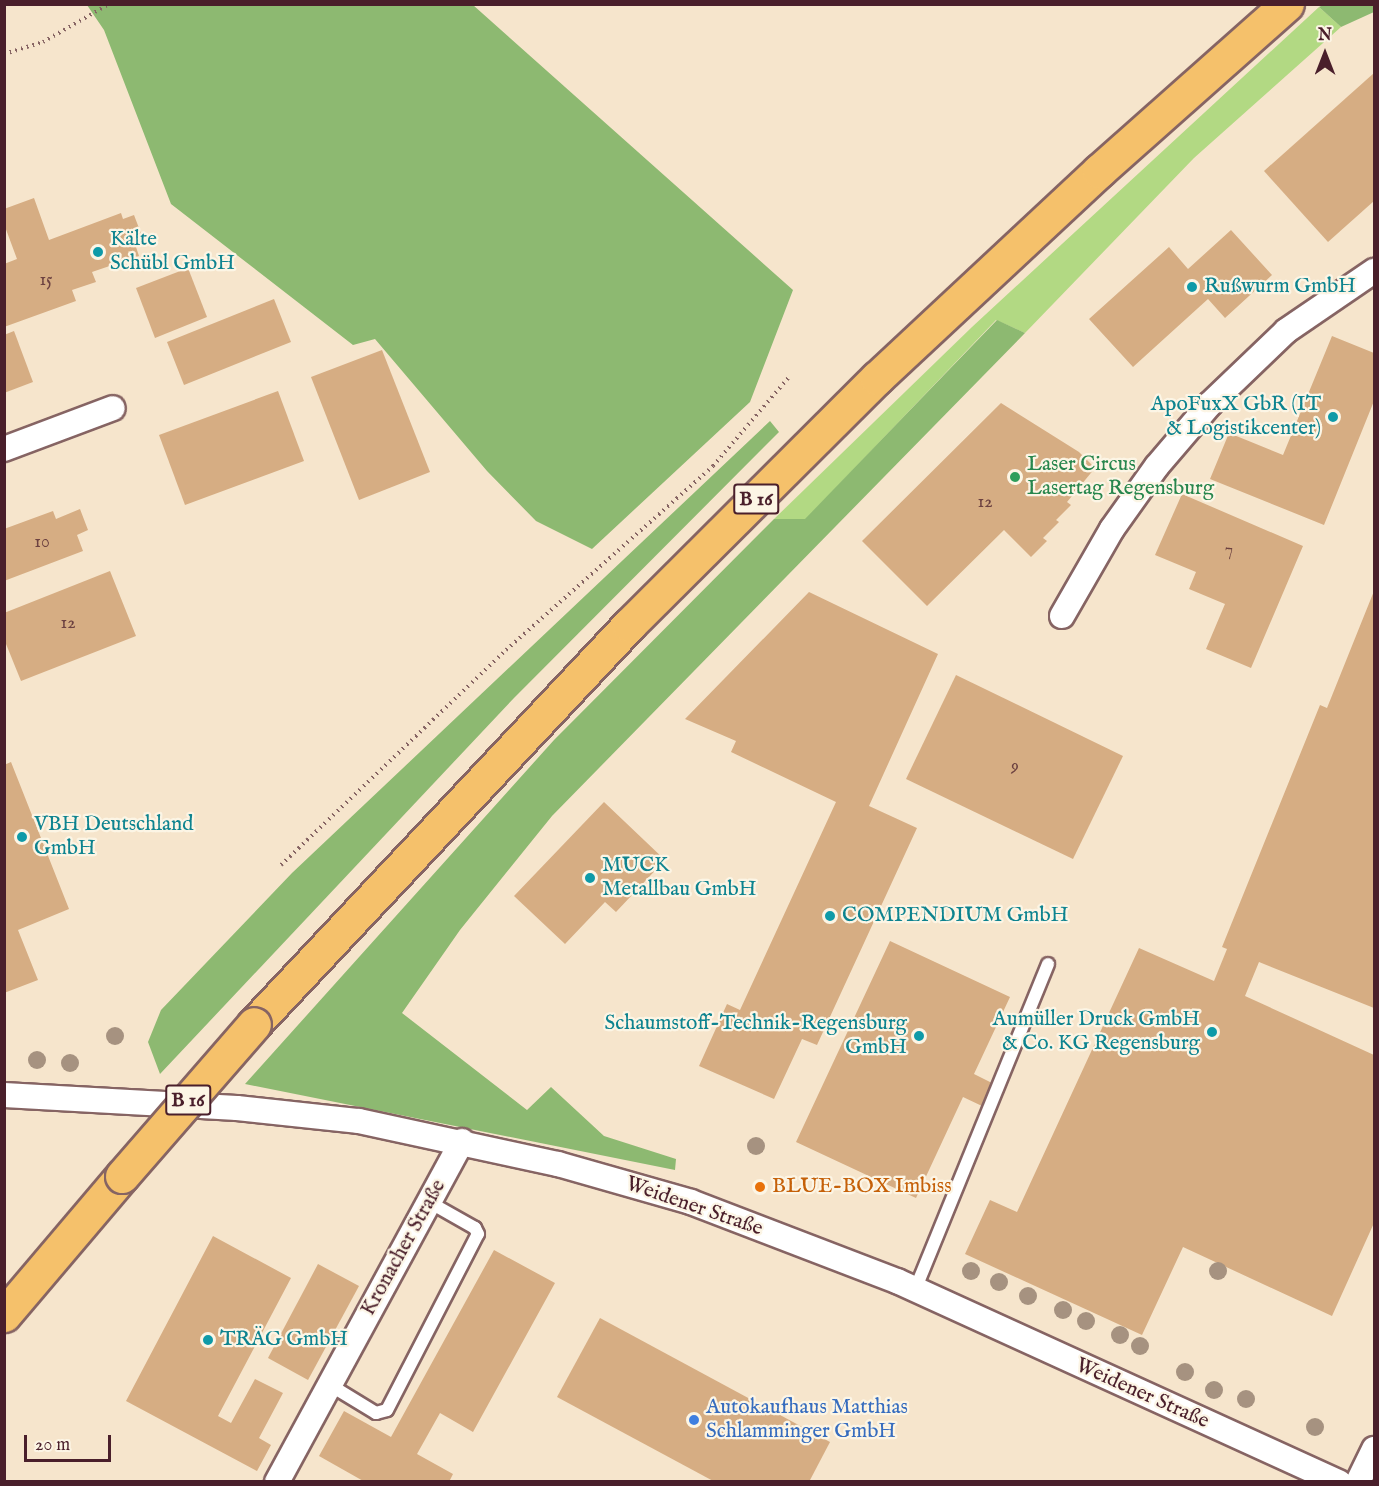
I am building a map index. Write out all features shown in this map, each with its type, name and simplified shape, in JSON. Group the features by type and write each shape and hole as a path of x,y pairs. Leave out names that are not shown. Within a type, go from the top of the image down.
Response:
{"highway":[{"name":"B 16","path":"4,1315 254,1024 629,626 877,378 1099,171 1287,4"}],"street":[{"path":"1062,616 1112,529 1157,466 1210,404 1286,331 1374,272"},
{"path":"4,449 113,408"},
{"name":"Weidener Straße","path":"4,1095 248,1109 359,1121 462,1141 691,1203 915,1290 1339,1482"},
{"name":"Kronacher Straße","path":"277,1482 462,1141"},
{"path":"1358,1482 1374,1449"}],"lane":[{"path":"915,1290 1048,964"},
{"path":"330,1385 375,1413 387,1410 478,1234 475,1228 429,1202"}],"path":[{"path":"4,54 43,42 109,4"},
{"path":"281,865 506,650 713,466 789,377"}],"green space":[{"path":"87,5 473,5 793,290 750,402 592,549 536,521 487,471 375,339 353,345 171,204 104,30"},
{"path":"1323,5 1374,5 1374,12 1341,27 1319,7"},
{"path":"1319,7 1341,27 1194,158 1025,333 996,320 805,520 774,519 972,327"},
{"path":"997,320 1025,333 552,816 460,930 402,1013 527,1110 551,1087 604,1136 676,1159 675,1170 245,1084 554,740 774,519 805,519"},
{"path":"770,421 779,432 514,698 160,1074 148,1042 161,1010 292,873"}],"building":[{"path":"1374,73 1374,201 1328,242 1264,171"},
{"path":"34,198 49,240 121,213 123,219 134,215 145,244 136,247 139,256 92,272 96,282 72,290 76,301 4,327 4,264 17,259 4,224 4,209"},
{"name":"Rußwurm GmbH","path":"1231,230 1272,275 1225,318 1208,299 1133,367 1089,319 1169,247 1188,269"},
{"path":"188,268 207,317 155,338 136,288"},
{"path":"274,299 291,342 184,385 167,342"},
{"path":"14,331 33,382 4,393 4,335"},
{"name":"ApoFuxX GbR (IT & Logistikcenter)","path":"1332,336 1374,353 1374,401 1324,525 1210,479 1229,433 1283,455"},
{"path":"382,350 430,472 359,500 311,377"},
{"path":"278,391 304,461 185,505 159,435"},
{"path":"1001,403 1079,452 1095,468 1067,502 1071,505 1056,520 1059,522 1043,538 1047,541 1031,557 1004,530 927,606 862,541"},
{"path":"1182,494 1303,546 1251,668 1206,649 1225,604 1189,589 1196,572 1155,555"},
{"path":"80,509 88,530 77,535 83,551 4,581 4,529 53,511 56,519"},
{"path":"110,571 136,636 21,681 4,639 4,613"},
{"name":"Aumüller Druck GmbH & Co. KG Regensburg","path":"1374,591 1374,1008 1259,962 1245,996 1374,1055 1374,1223 1332,1316 1183,1247 1142,1335 965,1254 990,1200 1017,1212 1139,948 1214,981 1227,949 1222,947 1320,705 1327,708"},
{"path":"809,592 938,654 869,806 917,828 817,1045 802,1039 774,1099 699,1066 727,1004 740,1010 836,802 731,752 736,741 685,719"},
{"path":"956,675 1123,756 1073,859 906,779"},
{"name":"VBH Deutschland GmbH","path":"11,762 69,909 18,930 38,980 4,993 4,765"},
{"name":"MUCK Metallbau GmbH","path":"604,802 665,860 616,912 605,902 565,944 514,896"},
{"name":"Schaumstoff-Technik-Regensburg GmbH","path":"890,941 1010,997 974,1074 992,1083 982,1106 963,1097 916,1198 796,1142"},
{"name":"TRÄG GmbH","path":"213,1236 291,1278 218,1416 231,1423 255,1379 283,1393 259,1438 271,1445 257,1471 126,1401"},
{"path":"494,1250 555,1283 473,1432 440,1413 417,1454 453,1474 449,1482 365,1482 319,1456 344,1411 391,1437"},
{"path":"318,1264 359,1286 308,1380 268,1358"},
{"name":"Autokaufhaus Matthias Schlamminger GmbH","path":"600,1318 830,1442 809,1482 715,1482 557,1397"}],"place":[{"name":"Kälte Schübl GmbH","path":"98,252"},
{"name":"Rußwurm GmbH","path":"1192,287"},
{"name":"ApoFuxX GbR (IT & Logistikcenter)","path":"1333,417"},
{"name":"Laser Circus Lasertag Regensburg","path":"1015,477"},
{"name":"VBH Deutschland GmbH","path":"22,837"},
{"name":"MUCK Metallbau GmbH","path":"590,878"},
{"name":"COMPENDIUM GmbH","path":"830,916"},
{"name":"Aumüller Druck GmbH & Co. KG Regensburg","path":"1212,1032"},
{"name":"Schaumstoff-Technik-Regensburg GmbH","path":"919,1036"},
{"name":"BLUE-BOX Imbiss","path":"760,1187"},
{"name":"TRÄG GmbH","path":"208,1340"},
{"name":"Autokaufhaus Matthias Schlamminger GmbH","path":"694,1420"}]}
